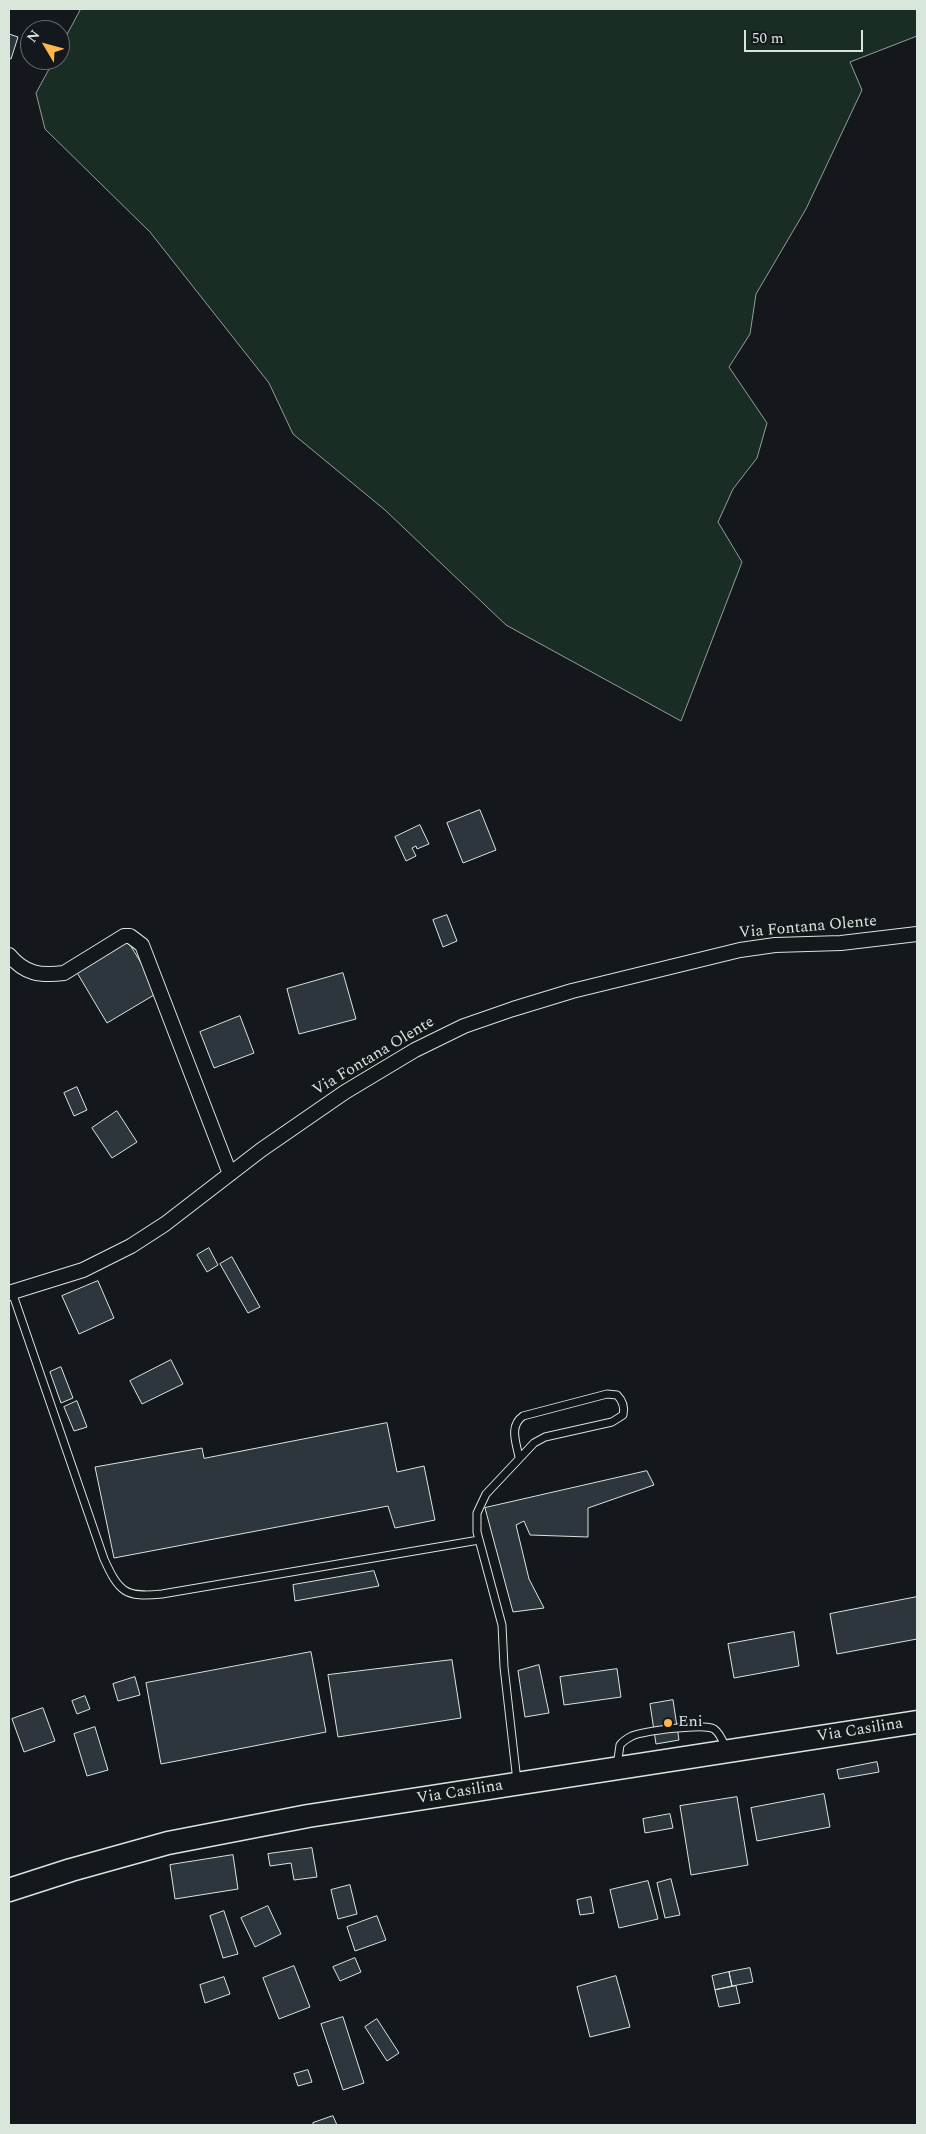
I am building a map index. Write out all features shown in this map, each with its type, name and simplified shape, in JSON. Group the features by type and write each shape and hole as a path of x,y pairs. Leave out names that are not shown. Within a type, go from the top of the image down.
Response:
{"main road":[{"name":"Via Casilina","path":"9,1890 128,1853 189,1838 308,1816 917,1722"}],"street":[{"name":"Via Fontana Olente","path":"11,1292 78,1271 121,1252 169,1221 312,1114 396,1061 450,1032 505,1011 572,991 752,948 785,944 841,943 917,934"},
{"path":"9,956 24,970 53,974 64,973 124,936 130,936 142,945 230,1174"}],"lane":[{"path":"11,1292 104,1559 117,1585 125,1591 141,1595 162,1594 479,1540"},
{"path":"518,1784 504,1667 502,1625 479,1540 476,1525 478,1507 486,1494 534,1443 545,1437 618,1419 624,1410 621,1399 617,1395 607,1394 523,1416 517,1421 514,1432 519,1457"},
{"path":"616,1769 620,1745 628,1738 639,1734 697,1726 708,1727 719,1734 726,1752"}],"green space":[{"path":"81,9 917,9 917,36 850,62 862,90 806,209 756,294 750,334 729,367 767,423 757,458 733,489 718,522 742,562 681,721 506,625 385,510 293,434 269,383 150,232 45,129 36,93 49,70 70,70 70,29"}],"building":[{"path":"9,34 18,37 11,59 9,58"},
{"path":"480,810 496,850 463,863 447,823"},
{"path":"420,825 429,844 417,849 416,846 412,848 416,856 406,861 395,837"},
{"path":"447,915 457,941 443,947 433,920"},
{"path":"127,940 159,992 107,1023 76,971"},
{"path":"343,973 356,1019 299,1034 287,989"},
{"path":"240,1016 254,1053 214,1068 200,1032"},
{"path":"77,1087 87,1110 74,1116 64,1093"},
{"path":"117,1111 137,1142 112,1158 92,1128"},
{"path":"209,1248 218,1265 207,1272 197,1255"},
{"path":"232,1257 260,1307 248,1313 220,1264"},
{"path":"98,1281 114,1318 79,1334 62,1296"},
{"path":"171,1360 183,1384 142,1404 130,1381"},
{"path":"61,1367 73,1398 61,1403 50,1372"},
{"path":"77,1401 87,1427 74,1431 64,1407"},
{"path":"387,1423 397,1472 424,1466 435,1520 395,1528 388,1506 114,1558 95,1467 202,1448 204,1458"},
{"path":"647,1471 654,1485 588,1508 588,1537 530,1535 524,1521 516,1525 529,1579 544,1608 513,1612 485,1508"},
{"path":"374,1571 379,1586 295,1601 293,1585"},
{"path":"917,1597 917,1639 837,1654 830,1614"},
{"path":"794,1632 799,1666 734,1678 728,1644"},
{"path":"311,1652 326,1732 161,1764 146,1683"},
{"path":"452,1660 461,1718 338,1737 328,1675"},
{"path":"539,1665 549,1713 525,1717 518,1671"},
{"path":"617,1669 621,1697 564,1705 560,1677"},
{"path":"135,1677 140,1695 118,1701 113,1684"},
{"path":"85,1696 90,1709 77,1714 72,1701"},
{"path":"673,1700 679,1740 656,1744 650,1704"},
{"path":"43,1708 55,1741 24,1752 12,1719"},
{"path":"95,1727 108,1770 87,1776 74,1734"},
{"path":"877,1762 879,1772 839,1779 837,1770"},
{"path":"824,1794 830,1827 757,1841 751,1808"},
{"path":"737,1797 748,1865 691,1875 680,1806"},
{"path":"670,1814 673,1828 645,1833 643,1819"},
{"path":"312,1848 317,1877 294,1880 291,1863 270,1866 268,1854"},
{"path":"233,1855 238,1889 175,1899 170,1865"},
{"path":"671,1879 680,1915 665,1918 657,1883"},
{"path":"648,1881 658,1919 619,1928 610,1890"},
{"path":"350,1885 357,1914 338,1919 331,1890"},
{"path":"591,1897 594,1913 580,1915 577,1900"},
{"path":"268,1906 281,1934 255,1947 241,1918"},
{"path":"224,1911 238,1954 223,1958 210,1916"},
{"path":"377,1916 386,1940 355,1951 347,1927"},
{"path":"355,1958 361,1972 340,1981 333,1967"},
{"path":"294,1966 310,2007 279,2019 263,1978"},
{"path":"750,1968 753,1982 732,1986 729,1972"},
{"path":"729,1972 732,1986 715,1990 712,1976"},
{"path":"616,1976 630,2027 590,2037 577,1987"},
{"path":"224,1977 230,1994 205,2003 200,1985"},
{"path":"736,1986 740,2003 719,2007 715,1990"},
{"path":"343,2017 364,2083 343,2090 321,2024"},
{"path":"377,2019 399,2053 387,2061 365,2027"},
{"path":"308,2070 312,2082 298,2086 294,2074"},
{"path":"333,2116 337,2125 313,2125 313,2123"}],"place":[{"name":"Eni","path":"668,1723"}]}
